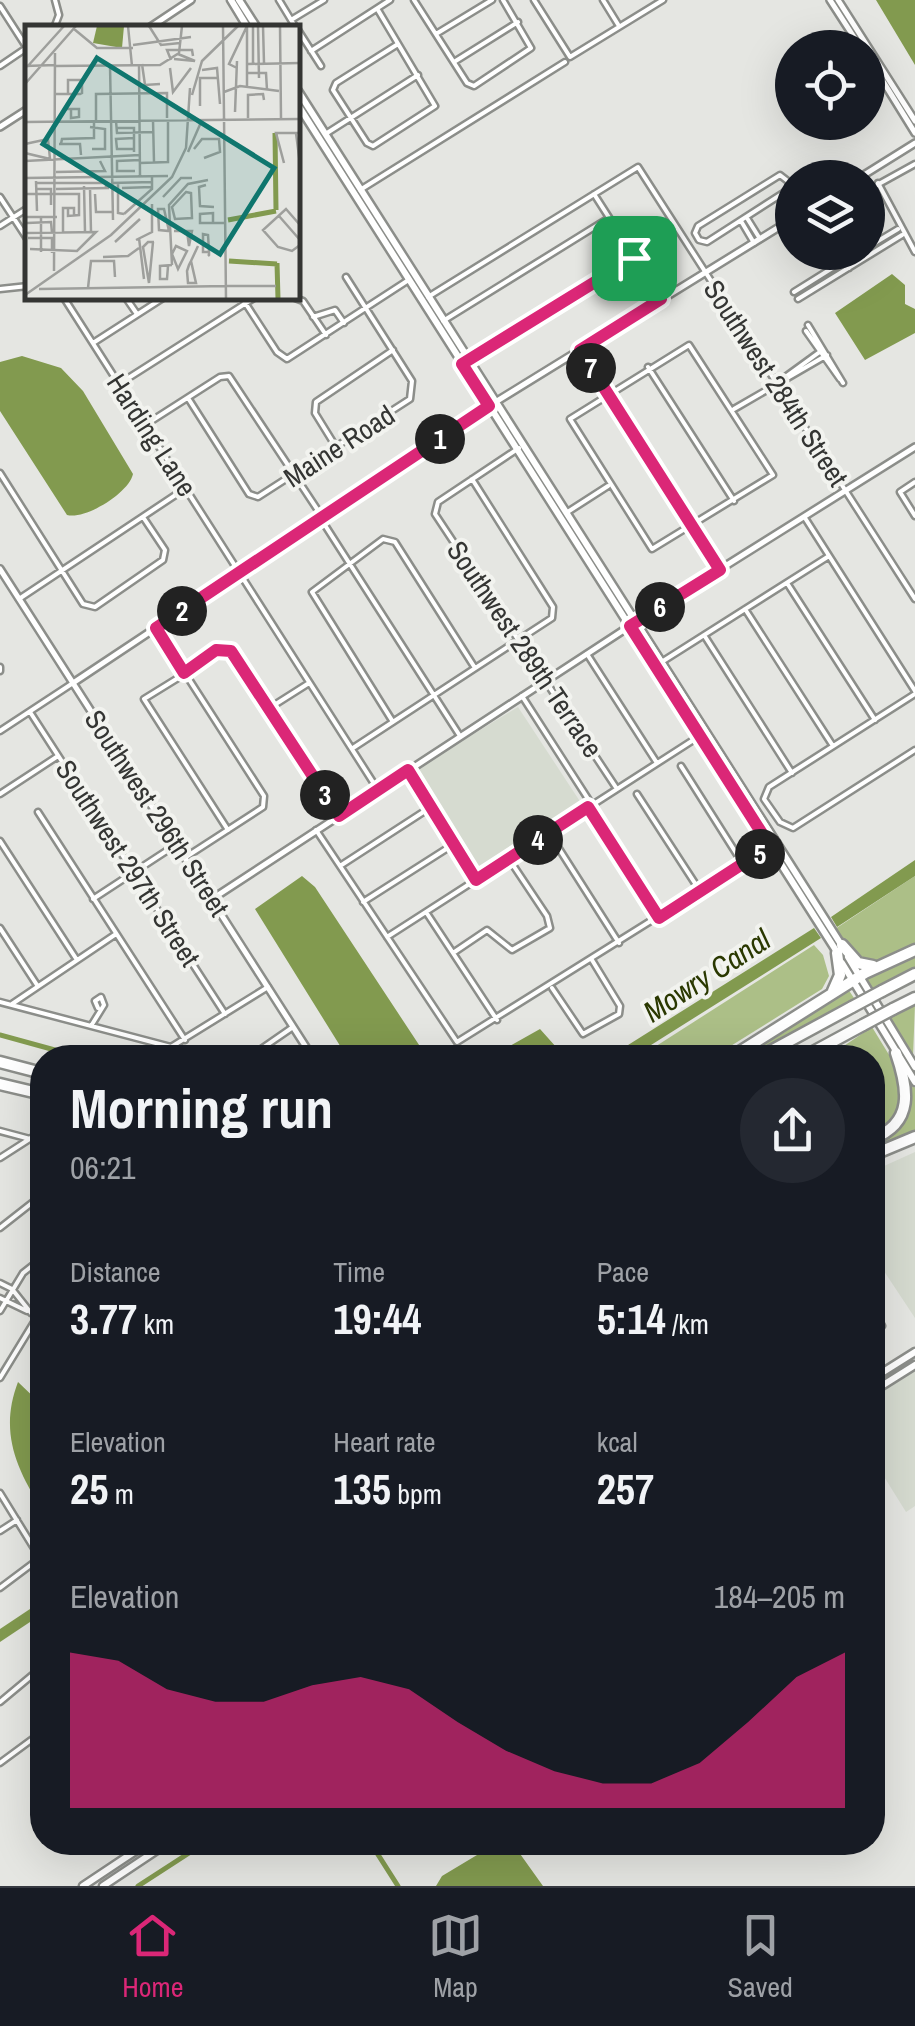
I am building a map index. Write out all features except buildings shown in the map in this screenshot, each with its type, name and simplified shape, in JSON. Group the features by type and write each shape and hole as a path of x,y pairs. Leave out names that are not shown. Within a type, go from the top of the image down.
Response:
{"highway":[{"path":"839,949 858,963 879,966"},
{"path":"832,992 840,975 839,949"},
{"path":"750,1045 832,992 915,950"},
{"path":"782,1045 915,974"},
{"path":"826,1045 915,998"},
{"path":"836,1045 852,1031"},
{"path":"885,1132 892,1128 907,1102 908,1088 896,1053"},
{"path":"0,1062 30,1070"},
{"path":"0,1084 30,1091"},
{"path":"885,1149 915,1134"}],"main road":[{"path":"231,0 246,25"},
{"path":"240,0 255,25"},
{"path":"300,95 440,323 774,844 915,1082"},
{"path":"300,108 360,190 412,278 428,296 440,323"},
{"path":"856,981 915,1067"},
{"path":"885,1372 915,1352"},
{"path":"885,1384 915,1365"},
{"path":"98,1884 133,1855"},
{"path":"83,1886 98,1884 147,1855"}],"street":[{"path":"55,0 59,18 56,25"},
{"path":"154,25 191,0"},
{"path":"278,0 295,25"},
{"path":"292,20 324,0"},
{"path":"311,51 390,0"},
{"path":"436,35 492,0"},
{"path":"417,1 454,62 474,86 531,48 504,0"},
{"path":"534,0 570,57 663,0"},
{"path":"603,0 620,26"},
{"path":"834,0 851,30"},
{"path":"834,0 915,121"},
{"path":"0,6 25,44"},
{"path":"378,10 434,101 431,112 373,146 333,90 336,83 398,44"},
{"path":"454,62 518,22"},
{"path":"300,34 320,66"},
{"path":"0,66 25,48"},
{"path":"360,190 564,62"},
{"path":"322,136 418,75"},
{"path":"885,84 915,133"},
{"path":"0,127 25,111"},
{"path":"885,162 915,143"},
{"path":"885,179 915,164"},
{"name":"Southwest 284th Street","path":"594,194 638,167 915,599"},
{"path":"780,174 786,176 788,190 743,219 707,242 695,233 698,226 780,174"},
{"path":"428,296 594,194 661,299"},
{"path":"0,197 25,236"},
{"path":"885,199 898,228 915,252"},
{"path":"0,226 25,210"},
{"path":"440,323 608,218"},
{"path":"743,219 757,241"},
{"path":"885,236 898,228"},
{"path":"0,731 492,404 775,230"},
{"path":"885,245 902,235"},
{"path":"466,362 634,258"},
{"path":"794,292 830,270"},
{"path":"798,298 846,270"},
{"path":"336,447 314,407 322,396 393,350 346,277"},
{"path":"119,384 244,300 281,356 287,359 412,278"},
{"path":"0,289 25,286"},
{"name":"Harding Lane","path":"65,300 378,790"},
{"path":"127,300 137,314"},
{"path":"93,343 160,300"},
{"path":"298,300 326,335"},
{"path":"313,317 334,310 344,323"},
{"path":"807,328 844,383 823,354"},
{"path":"681,347 696,349 772,470 768,480 652,549 608,486 570,420 648,368 681,347"},
{"name":"Maine Road","path":"188,398 250,494 258,497 410,399 412,381 393,350"},
{"path":"580,350 720,570"},
{"path":"734,409 823,354"},
{"path":"648,368 734,501"},
{"path":"146,425 229,376 460,736"},
{"path":"352,749 554,612 472,480 520,447"},
{"path":"212,898 633,624 915,447"},
{"path":"0,473 83,604 94,607 163,560 165,550 143,517"},
{"name":"Southwest 289th Terrace","path":"472,480 434,508 516,641 617,788"},
{"path":"915,482 900,492 915,516"},
{"path":"563,515 608,486"},
{"path":"20,599 186,488"},
{"path":"804,516 915,692 764,794 774,815 791,828 915,750"},
{"path":"393,722 312,592 318,583 348,562 389,538 475,668"},
{"path":"659,664 829,556"},
{"name":"Southwest 296th Street","path":"0,568 305,1045"},
{"path":"787,583 875,720"},
{"path":"745,609 833,746"},
{"path":"156,628 264,802 186,858"},
{"path":"704,635 792,773"},
{"path":"228,830 144,698 216,650 231,651 339,816"},
{"path":"587,654 657,763"},
{"path":"268,708 309,682"},
{"path":"522,696 659,918"},
{"name":"Southwest 297th Street","path":"30,712 225,1014"},
{"path":"387,938 703,733"},
{"path":"0,794 58,756"},
{"path":"681,766 743,864"},
{"path":"408,770 476,880"},
{"path":"637,794 700,892"},
{"path":"340,866 432,807"},
{"path":"38,812 185,1040"},
{"path":"316,830 454,1042 463,1042 774,844"},
{"path":"548,833 619,943"},
{"path":"0,840 76,960"},
{"path":"93,900 177,844"},
{"path":"363,902 454,844"},
{"path":"453,953 487,930 512,950 550,928 547,916 508,859"},
{"path":"426,912 497,1020"},
{"path":"0,928 37,985"},
{"path":"12,1005 116,934"},
{"path":"551,986 583,1034 621,1011 592,960"},
{"path":"175,1045 268,987"},
{"path":"0,1002 163,1045"},
{"path":"92,1026 98,1008"},
{"path":"267,1045 293,1027"},
{"path":"3,1132 30,1139"},
{"path":"3,1132 13,1142 9,1152"},
{"path":"0,1158 30,1139"},
{"path":"0,1228 30,1205"},
{"path":"0,1311 3,1300 30,1270"},
{"path":"0,1283 12,1288 30,1313"},
{"path":"3,1300 30,1313"},
{"path":"0,1378 30,1330"},
{"path":"0,1493 30,1542"},
{"path":"0,1532 17,1520"},
{"path":"0,1588 30,1566"},
{"path":"0,1702 30,1677"},
{"path":"0,1763 30,1741"}],"shaded area":[{"path":"876,0 915,0 915,65"},
{"path":"892,274 905,285 905,304 915,309 915,333 865,360 835,313"},
{"path":"22,356 61,368 83,391 133,474 124,489 95,509 67,515 0,411 0,362"},
{"path":"518,707 583,806 482,871 474,867 416,774 339,816"},
{"path":"915,860 915,876 837,927 831,917"},
{"path":"302,876 315,887 419,1045 340,1045 255,909"},
{"path":"915,876 915,947 868,964 857,960 835,929"},
{"name":"Mowry Canal","path":"814,928 821,938 651,1045 628,1045"},
{"path":"814,945 823,955 829,976 822,989 732,1045 658,1045"},
{"path":"915,952 915,968 871,992 863,977"},
{"path":"846,986 856,1001 772,1045 760,1045 785,1032"},
{"path":"915,1004 913,1057 889,1018"},
{"path":"872,1027 883,1045 845,1045"},
{"path":"540,1029 554,1045 512,1045"},
{"path":"885,1048 905,1081 898,1118 885,1128"},
{"path":"909,1079 915,1088 915,1130 885,1145 885,1129 909,1104"},
{"path":"915,1152 915,1318 885,1273 885,1166"},
{"path":"915,1369 915,1506 906,1512 885,1478 885,1388"},
{"path":"18,1382 30,1394 30,1488 17,1462 10,1432"},
{"path":"30,1609 30,1622 0,1642 0,1629"},
{"path":"477,1855 521,1855 543,1886 436,1886 442,1876"}],"waterway":[{"path":"0,1035 37,1045"},
{"path":"138,1886 186,1855"},
{"path":"378,1855 398,1886"}],"route":[{"path":"634,258 661,299 580,350 720,570 630,626 770,846 659,918 588,807 476,880 408,770 339,816 231,651 216,650 184,673 156,628 489,406 462,364 634,258"}]}
